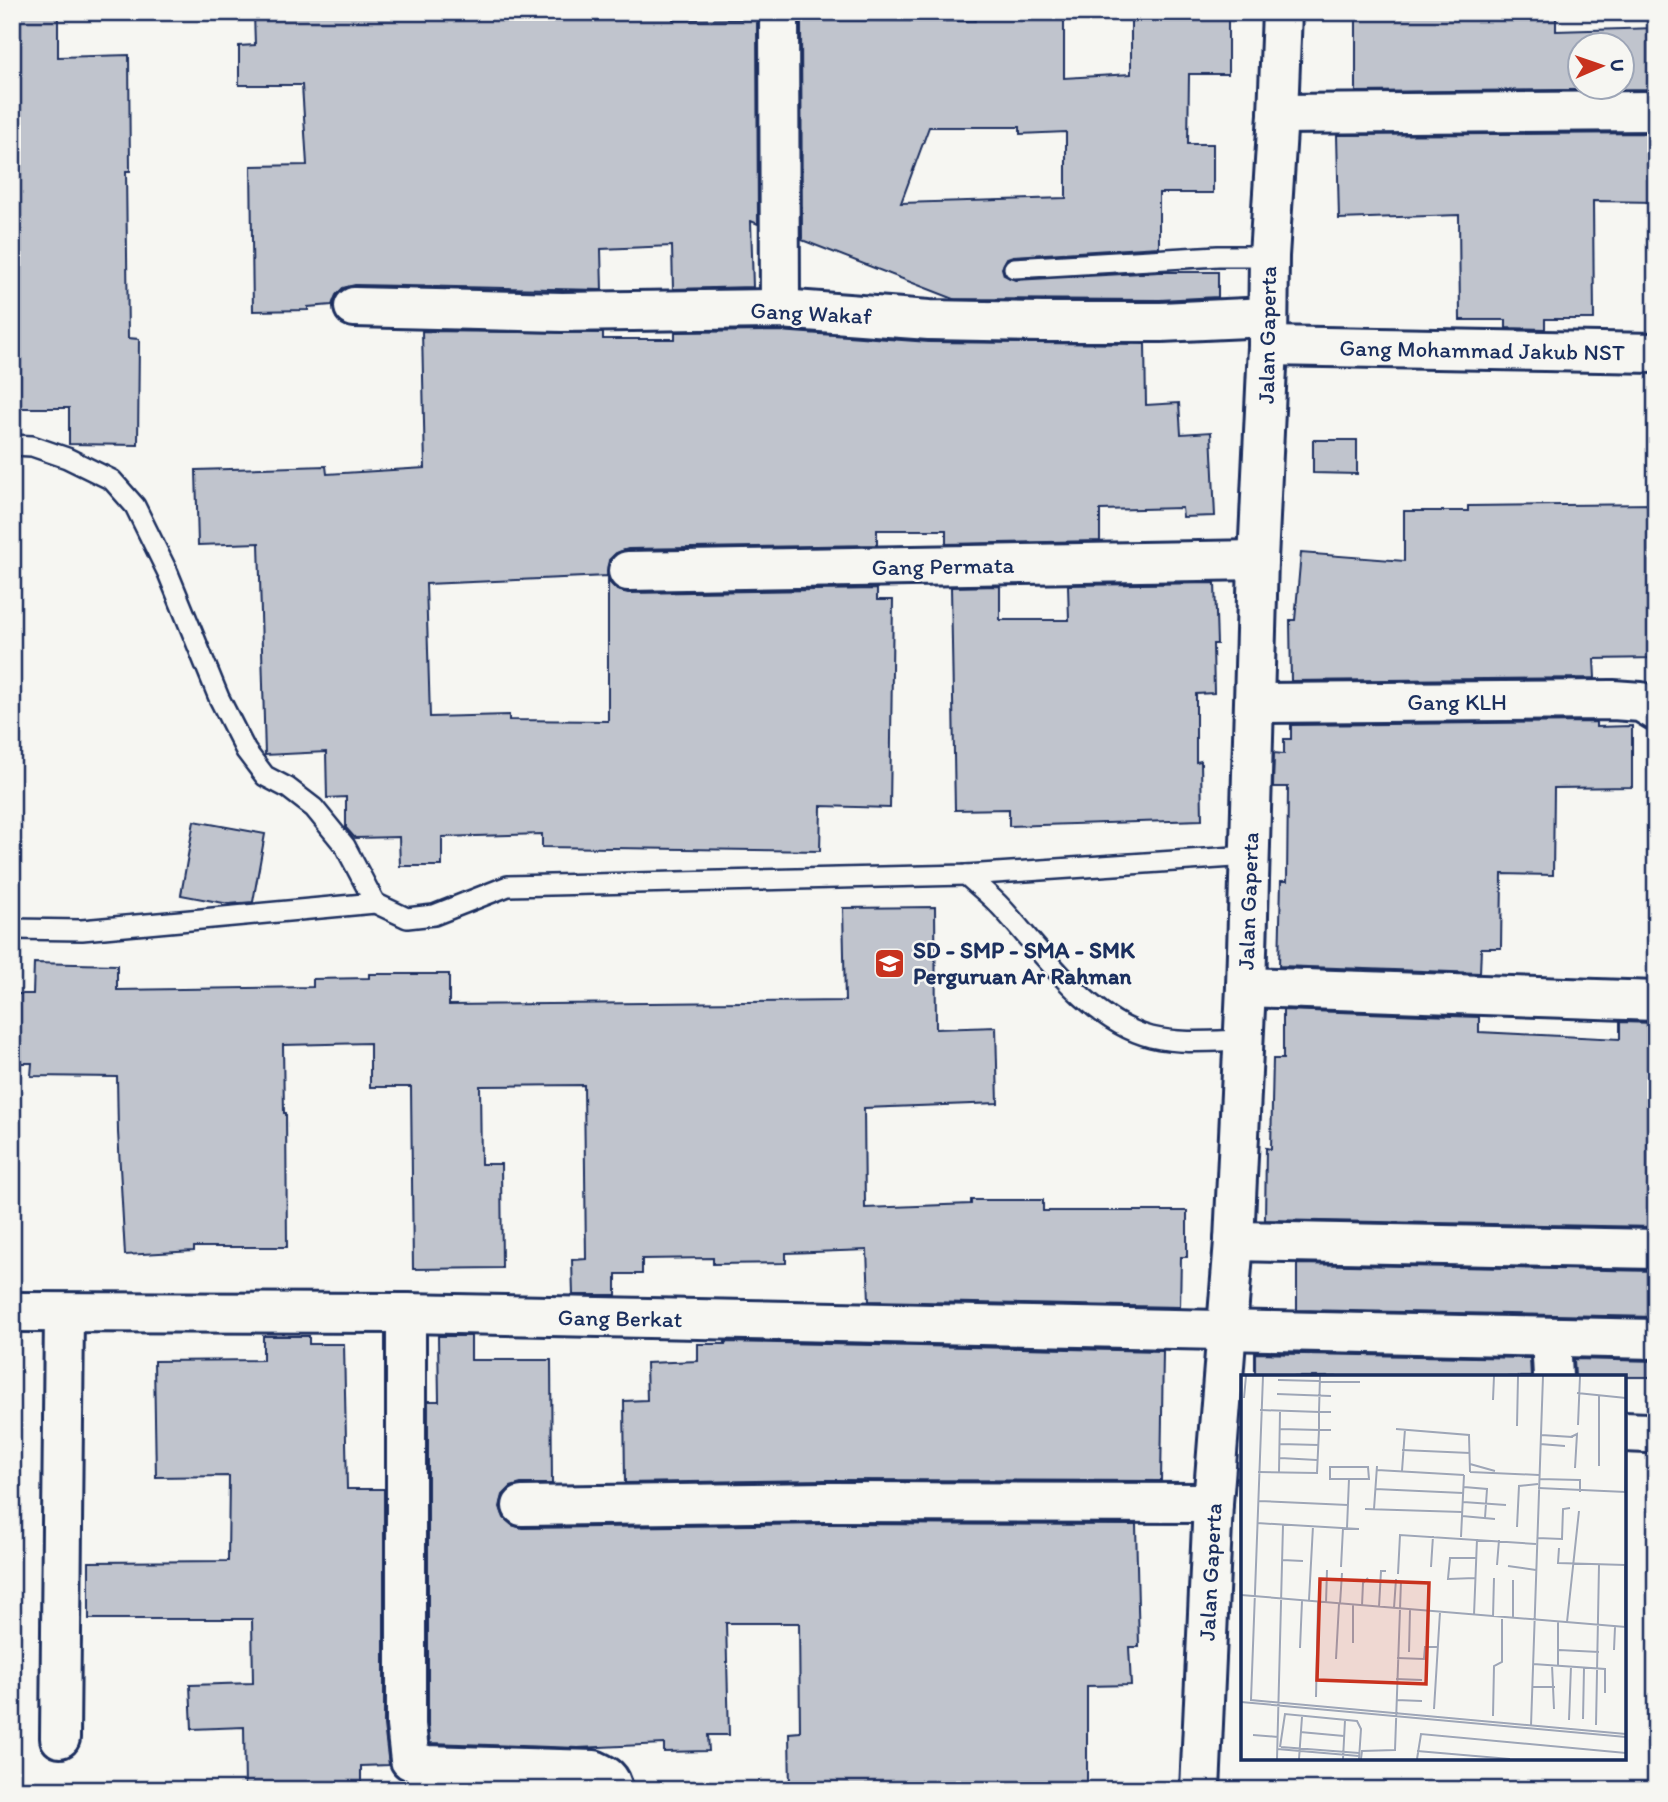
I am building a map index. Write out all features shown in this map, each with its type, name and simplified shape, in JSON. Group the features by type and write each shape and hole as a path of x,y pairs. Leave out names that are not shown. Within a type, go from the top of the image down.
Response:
{"street":[{"path":"779,12 779,309"},
{"name":"Jalan Gaperta","path":"1200,1790 1213,1503 1234,1241 1269,256 1282,12"},
{"path":"1278,114 1656,111"},
{"name":"Gang Wakaf","path":"354,307 562,312 779,309 929,320 1161,322 1268,332 1308,347"},
{"name":"Gang Mohammad Jakub NST","path":"1308,347 1656,353"},
{"name":"Gang Permata","path":"628,571 1258,560"},
{"name":"Gang KLH","path":"1255,703 1613,700 1642,702 1656,711"},
{"path":"1245,987 1656,1001"},
{"path":"1234,1241 1656,1249"},
{"name":"Gang Berkat","path":"12,1312 406,1314 1656,1339"},
{"path":"60,1738 64,1313"},
{"path":"406,1314 406,1725 410,1760 426,1765 594,1770 606,1775 613,1790"},
{"path":"1551,1337 1553,1375"},
{"path":"522,1506 826,1502 1213,1503"}],"lane":[{"path":"1014,268 1218,256 1269,256"},
{"path":"12,445 33,446 67,458 113,480 135,506 168,573 219,698 246,751 265,776 288,788 314,808 345,846 376,903"},
{"path":"12,929 82,930 376,903 407,918 434,915 508,886 966,875 1249,856"},
{"path":"966,875 1001,907 1057,970 1104,1016 1152,1037 1192,1041 1242,1041"}],"building":[{"path":"12,12 58,12 58,57 129,55 130,171 126,171 128,338 139,339 138,445 69,444 69,408 12,408"},
{"path":"531,12 531,19 599,18 599,12 673,12 673,20 757,19 758,224 751,221 753,287 673,289 672,246 601,249 602,290 355,285 343,288 332,305 308,307 308,310 253,311 251,166 307,165 302,85 239,85 239,46 255,45 254,13"},
{"path":"976,12 1064,12 1064,78 1131,74 1131,12 1228,12 1228,74 1189,74 1188,144 1213,144 1213,193 1159,193 1159,247 1013,256 1007,258 1002,268 1004,275 1015,280 1159,272 1218,272 1218,297 1160,300 954,299 802,240 801,20 975,21","holes":["929,127 1020,127 1020,134 1066,132 1066,198 901,203"]},
{"path":"1356,12 1556,12 1556,31 1656,28 1656,89 1636,89 1636,32 1566,32 1566,90 1356,92"},
{"path":"1656,133 1656,202 1593,201 1594,319 1545,319 1545,329 1506,328 1506,320 1460,320 1459,215 1339,219 1337,135"},
{"path":"422,331 603,333 603,339 675,339 675,332 779,331 929,342 1145,344 1146,405 1179,403 1181,434 1211,432 1215,516 1183,517 1182,508 1100,510 1100,541 946,544 946,530 877,530 877,545 628,549 616,553 609,560 607,576 426,584 430,717 509,715 509,720 608,721 608,577 617,590 628,593 877,589 877,600 893,600 890,808 821,806 820,851 542,847 542,834 442,837 442,866 400,866 399,837 355,838 346,828 346,797 327,798 326,752 265,755 259,543 198,545 196,470 326,466 327,474 425,468"},
{"path":"1313,440 1357,440 1357,474 1313,473"},
{"path":"1656,504 1656,658 1594,659 1595,678 1291,681 1290,620 1295,620 1301,553 1404,561 1404,511 1468,511 1468,506"},
{"path":"1215,583 1217,644 1213,644 1214,693 1196,694 1196,762 1201,761 1202,820 1009,826 1009,809 955,810 951,587 1000,586 1000,620 1069,620 1068,585"},
{"path":"1596,722 1596,727 1632,726 1632,787 1554,788 1553,875 1502,874 1501,948 1481,948 1480,973 1279,966 1281,881 1287,881 1288,787 1273,787 1274,753 1284,754 1284,739 1291,739 1291,725"},
{"path":"194,821 265,834 253,902 229,904 181,895"},
{"path":"935,907 936,1029 996,1027 998,1103 864,1108 865,1208 971,1204 971,1200 1043,1200 1043,1211 1187,1211 1187,1257 1181,1257 1180,1307 869,1301 867,1250 786,1253 786,1263 713,1264 713,1258 642,1259 642,1274 616,1274 616,1295 573,1295 572,1260 586,1259 584,1085 480,1086 481,1164 501,1164 502,1268 413,1269 411,1087 370,1087 370,1043 283,1045 287,1247 194,1247 194,1251 125,1255 117,1077 31,1076 32,1063 12,1063 12,994 33,994 34,963 117,965 117,990 313,987 313,979 369,978 369,974 449,974 449,1005 845,1001 843,908"},
{"path":"1283,1010 1479,1017 1479,1032 1620,1039 1620,1022 1656,1023 1656,1227 1265,1220 1266,1148 1271,1149 1273,1059 1283,1059"},
{"path":"1297,1264 1656,1271 1656,1317 1297,1310"},
{"path":"263,1336 309,1336 309,1344 344,1344 347,1489 384,1489 384,1725 389,1765 361,1766 361,1786 245,1789 244,1727 192,1729 190,1685 253,1683 252,1619 89,1619 89,1562 228,1561 229,1476 156,1477 154,1361 263,1360"},
{"path":"438,1336 471,1336 471,1360 551,1360 552,1484 521,1484 511,1487 503,1495 500,1507 504,1518 512,1525 522,1528 826,1524 1136,1525 1139,1647 1129,1647 1131,1685 1087,1686 1087,1790 790,1790 789,1733 800,1732 799,1623 726,1623 729,1735 708,1735 709,1751 664,1752 664,1744 578,1748 430,1743 428,1401 439,1401"},
{"path":"725,1342 1163,1351 1161,1481 826,1480 625,1483 624,1401 647,1400 646,1363 698,1361 698,1344"},
{"path":"1255,1353 1530,1358 1531,1375 1255,1375"},
{"path":"1574,1359 1656,1361 1656,1377 1575,1375"}],"place":[{"name":"SD - SMP - SMA - SMK Perguruan Ar Rahman","path":"890,963"}]}
